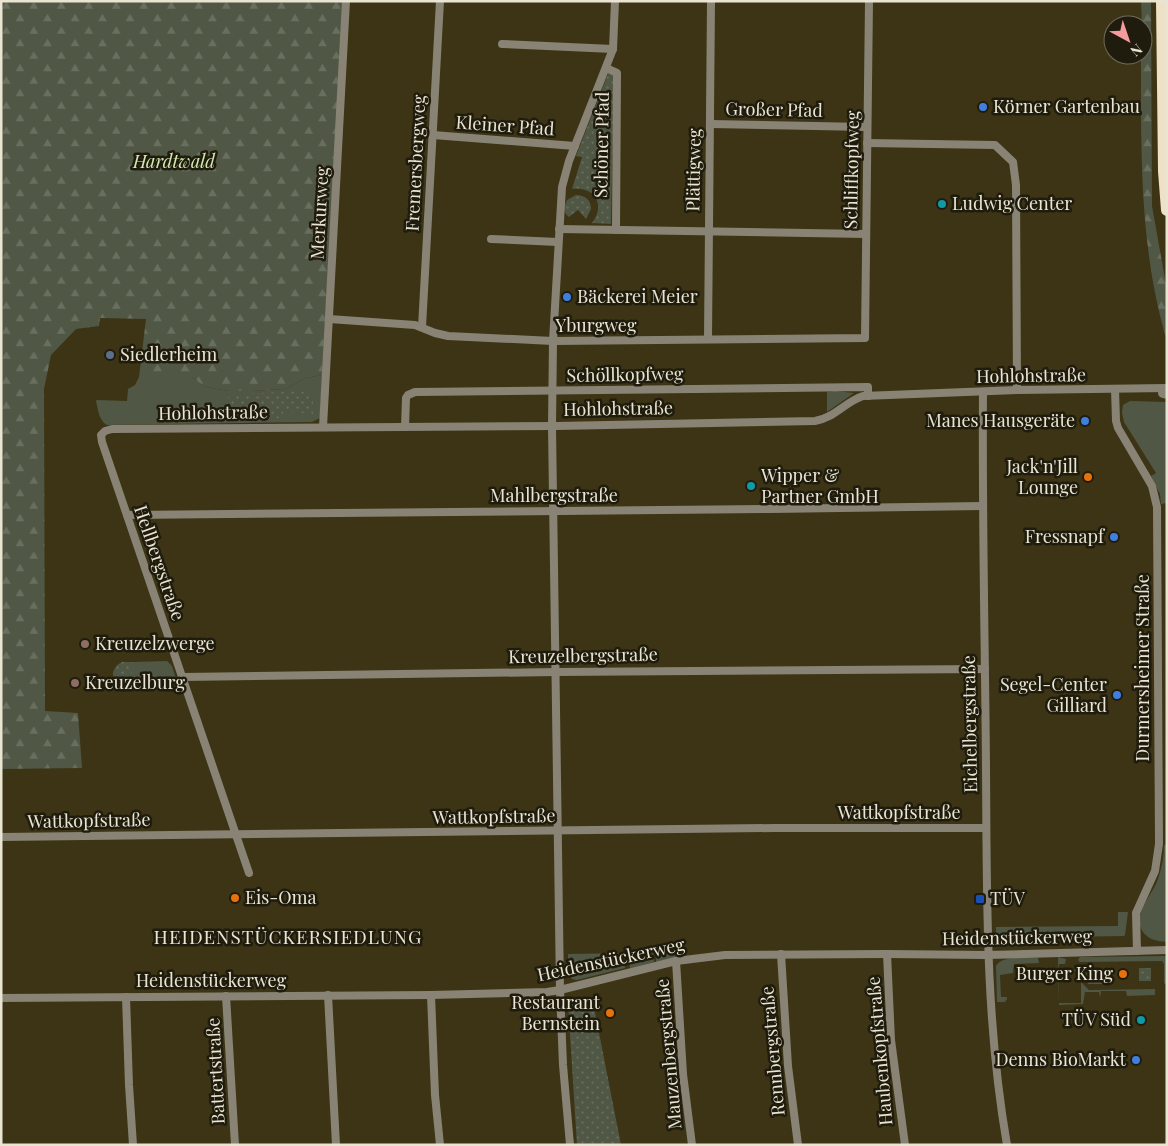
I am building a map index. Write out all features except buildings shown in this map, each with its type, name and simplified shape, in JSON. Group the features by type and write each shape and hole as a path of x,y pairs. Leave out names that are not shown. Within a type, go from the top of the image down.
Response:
{"highway":[{"path":"1162,1 1164,171 1167,210"}],"street":[{"name":"Merkurweg","path":"323,427 346,1"},
{"name":"Fremersbergweg","path":"422,327 437,136 440,1"},
{"path":"570,1145 563,1065 560,990 552,426 553,341 562,186 575,146 612,49 614,1"},
{"name":"Plättigweg","path":"708,339 711,1"},
{"name":"Schliffkopfweg","path":"865,338 869,1"},
{"path":"502,44 612,49"},
{"name":"Schöner Pfad","path":"606,68 617,73 616,230"},
{"name":"Großer Pfad","path":"710,124 867,127"},
{"name":"Kleiner Pfad","path":"437,136 575,146"},
{"path":"867,143 995,145 1013,162 1016,185 1017,390"},
{"path":"559,229 866,234"},
{"path":"490,238 558,242"},
{"name":"Yburgweg","path":"329,320 408,324 448,336 553,341 865,338"},
{"name":"Schöllkopfweg","path":"405,427 406,398 411,393 868,387 868,396"},
{"name":"Hohlohstraße","path":"102,432 112,429 552,426 815,421 825,419 858,397 868,396 1017,390 1128,389 1166,392"},
{"name":"Durmersheimer Straße","path":"1115,390 1118,428 1152,486 1157,507 1159,844 1155,871 1136,913 1137,951"},
{"name":"Eichelbergstraße","path":"983,392 982,506 987,955 995,1064 1007,1145"},
{"name":"Hellbergstraße","path":"102,432 102,442 249,873"},
{"name":"Mahlbergstraße","path":"127,515 982,506"},
{"name":"Kreuzelbergstraße","path":"182,677 985,669"},
{"name":"Wattkopfstraße","path":"1,837 774,828 986,828"},
{"name":"Heidenstückerweg","path":"1,998 431,995 546,992 676,961 725,955 987,955 1167,950"},
{"name":"Rennbergstraße","path":"781,954 788,1066 798,1145"},
{"name":"Haubenkopfstraße","path":"887,954 891,1040 896,1093 905,1145"},
{"name":"Mauzenbergstraße","path":"676,961 683,1074 692,1145"},
{"path":"328,995 336,1145"},
{"path":"431,995 435,1095 440,1145"},
{"name":"Battertstraße","path":"226,996 235,1145"},
{"path":"126,997 128,1085 133,1145"}],"green space":[{"name":"Hardtwald","path":"1,1 343,1 322,375 305,378 286,389 251,391 229,391 205,387 192,377 139,377 146,319 100,318 99,326 76,329 51,355 44,389 45,711 78,713 82,768 1,769"},
{"path":"1141,1 1151,1 1151,15 1142,15"},
{"path":"1141,65 1151,65 1152,206 1167,290 1167,341 1151,271 1146,235 1141,127"},
{"path":"608,74 614,76 611,224 592,223 598,210 596,198 587,191 572,189 582,157 576,156"},
{"path":"576,195 585,197 590,203 591,209 586,219 578,210 569,217 566,214 567,200"},
{"path":"322,375 320,418 312,422 107,425 101,418 96,401 127,401 128,389 135,385 139,377 192,377 205,387 229,391 251,391 286,389 305,378"},
{"path":"298,391 310,393 313,399 313,414 283,411 283,419 248,416 247,421 228,420 228,395"},
{"path":"827,392 854,393 827,412"},
{"path":"1130,401 1167,402 1167,503 1161,504 1160,494 1151,476 1156,473 1124,422 1123,405"},
{"path":"167,661 172,666 176,679 170,686 132,687 132,662"},
{"path":"122,662 132,662 132,687 118,686 115,683 114,669"},
{"path":"1164,845 1167,845 1167,942 1148,937 1140,925 1141,912 1158,879 1163,862"},
{"path":"1118,912 1128,912 1124,936 996,938 996,927 1118,926"},
{"path":"684,951 684,956 656,962 656,952"},
{"path":"653,952 654,962 630,969 629,953"},
{"path":"624,953 625,968 577,980 572,979 568,973 568,954"},
{"path":"1167,956 1167,986 1164,983 1164,964 1162,961 1080,962 1078,960 1080,957"},
{"path":"1058,957 1066,959 1065,964 1059,964 1059,1003 1081,1003 1081,971 1074,971 1075,969 1082,970 1082,983 1089,990 1155,989 1155,995 1127,996 1126,991 1101,991 1100,998 1099,992 1085,992 1083,1004 1059,1005"},
{"path":"1015,958 1038,958 1039,963 1014,964 1013,973 1000,975 1001,997 1007,997 1007,999 1005,1002 997,1002 996,966 999,962"},
{"path":"1101,968 1106,970 1101,970 1101,980 1109,980 1108,984 1088,984 1087,981 1095,981 1095,978 1086,977 1087,969 1089,969 1088,975 1098,976"},
{"path":"1139,968 1151,968 1151,981 1139,981"},
{"path":"592,997 621,1145 577,1145 568,1003"}],"place":[{"name":"Körner Gartenbau","path":"983,107"},
{"name":"Ludwig Center","path":"942,204"},
{"name":"Bäckerei Meier","path":"567,297"},
{"name":"Siedlerheim","path":"110,355"},
{"name":"Manes Hausgeräte","path":"1085,421"},
{"name":"Jack'n'Jill Lounge","path":"1088,477"},
{"name":"Wipper & Partner GmbH","path":"751,486"},
{"name":"Fressnapf","path":"1114,537"},
{"name":"Kreuzelzwerge","path":"85,644"},
{"name":"Kreuzelburg","path":"75,683"},
{"name":"Segel-Center Gilliard","path":"1117,695"},
{"name":"Eis-Oma","path":"235,898"},
{"name":"TÜV","path":"980,899"},
{"name":"Burger King","path":"1123,974"},
{"name":"Restaurant Bernstein","path":"610,1013"},
{"name":"TÜV Süd","path":"1141,1020"},
{"name":"Denns BioMarkt","path":"1136,1060"}],"district":[{"name":"HEIDENSTÜCKERSIEDLUNG","path":"288,937"}]}
